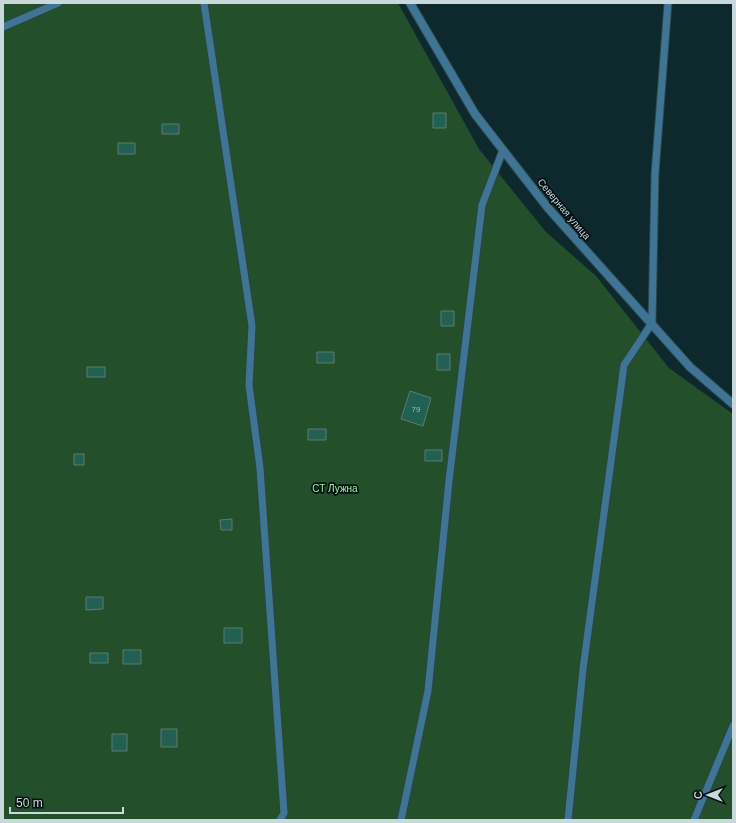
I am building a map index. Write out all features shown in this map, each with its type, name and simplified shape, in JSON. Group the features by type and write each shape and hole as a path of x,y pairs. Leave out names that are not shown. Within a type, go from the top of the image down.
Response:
{"street":[{"name":"Северная улица","path":"410,3 475,114 548,208 690,367 733,404"}],"lane":[{"path":"3,27 58,3"},
{"path":"204,3 252,326 249,385 260,475 284,813 280,820"},
{"path":"568,820 584,669 624,366 652,323 655,174 668,3"},
{"path":"401,820 428,691 449,481 482,205 503,150"},
{"path":"694,820 733,726"}],"green space":[{"name":"СТ Лужна","path":"3,3 398,3 479,149 546,232 596,276 669,368 733,414 733,820 3,820"}],"building":[{"path":"433,113 446,113 446,128 433,128"},
{"path":"162,124 179,124 179,134 162,134"},
{"path":"118,143 135,143 135,154 118,154"},
{"path":"441,311 454,311 454,326 441,326"},
{"path":"317,352 334,352 334,363 317,363"},
{"path":"437,354 450,354 450,370 437,370"},
{"path":"87,367 105,367 105,377 87,377"},
{"path":"410,391 431,398 423,426 401,419"},
{"path":"308,429 326,429 326,440 308,440"},
{"path":"425,450 442,450 442,461 425,461"},
{"path":"74,454 84,454 84,465 74,465"},
{"path":"232,519 232,530 221,530 220,520"},
{"path":"86,597 103,597 103,609 86,610"},
{"path":"224,628 242,628 242,643 224,643"},
{"path":"123,650 141,650 141,664 123,664"},
{"path":"90,653 108,653 108,663 90,663"},
{"path":"161,729 177,729 177,747 161,747"},
{"path":"112,734 127,734 127,751 112,751"}]}
